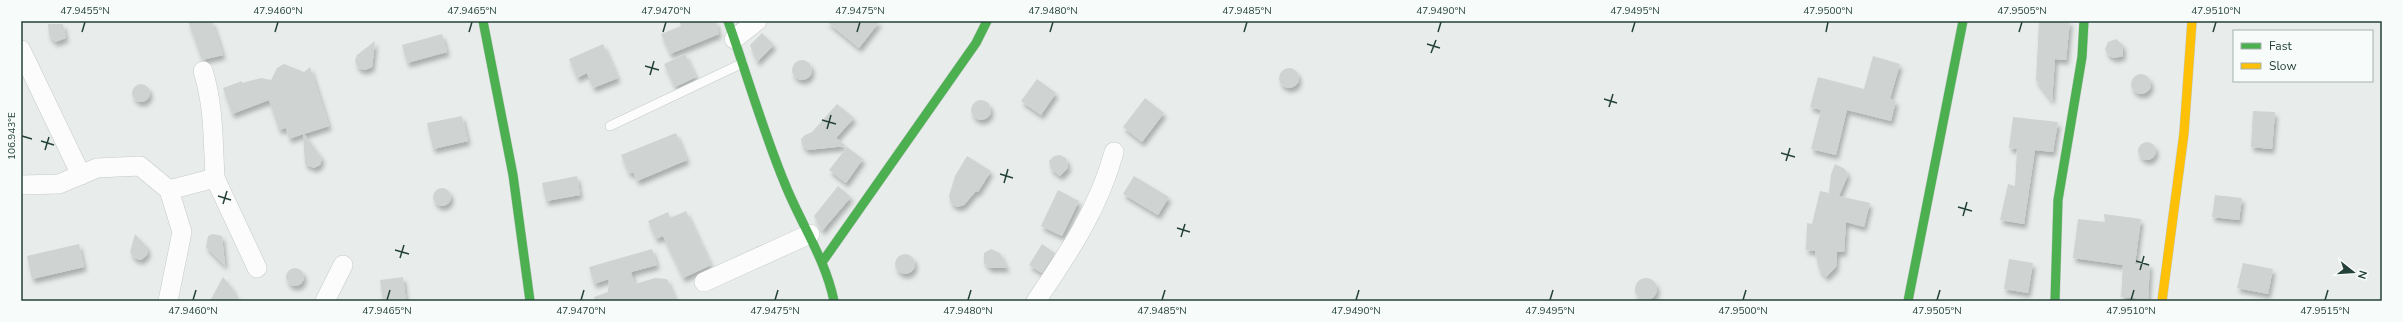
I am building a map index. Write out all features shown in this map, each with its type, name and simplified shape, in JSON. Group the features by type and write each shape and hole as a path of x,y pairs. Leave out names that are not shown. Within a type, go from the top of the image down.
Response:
{"street":[{"path":"482,21 513,175 530,301"},
{"path":"757,21 731,30 785,185 824,261 831,284 834,301"},
{"path":"824,261 976,43 988,21"},
{"path":"1908,301 1963,21"},
{"path":"2055,301 2058,200 2082,56 2084,21"},
{"path":"2162,301 2184,133 2192,21"},
{"path":"21,50 81,175"},
{"path":"203,71 208,88 212,116 215,178 257,268"},
{"path":"1036,301 1087,222 1106,183 1114,152"},
{"path":"21,185 59,184 97,168 140,166 169,190 182,232 168,301"},
{"path":"169,190 215,178"},
{"path":"704,282 810,234"},
{"path":"325,301 343,265"}],"lane":[{"path":"610,126 743,63"}],"building":[{"path":"188,21 212,21 223,55 202,60"},
{"path":"679,21 716,21 719,34 670,54 661,34 681,26"},
{"path":"826,21 880,21 859,48"},
{"path":"2039,21 2070,21 2066,60 2055,59 2052,101 2036,80"},
{"path":"48,24 63,24 66,38 55,42 49,36"},
{"path":"762,33 774,45 757,62 750,45"},
{"path":"442,34 447,52 407,63 402,45"},
{"path":"2116,39 2123,45 2123,56 2114,58 2108,55 2105,49 2108,42"},
{"path":"375,41 372,67 365,70 358,68 355,61 357,55"},
{"path":"603,44 618,78 593,88 587,73 577,78 569,59"},
{"path":"685,54 696,77 675,87 664,64"},
{"path":"1873,56 1900,64 1890,99 1896,101 1891,121 1847,110 1836,155 1811,149 1821,110 1810,107 1818,77 1864,89"},
{"path":"802,60 809,63 812,70 809,77 802,80 795,77 792,70 795,63"},
{"path":"284,64 304,72 310,67 329,126 304,134 322,158 320,165 314,168 305,164 303,134 289,139 286,128 279,130 269,100 232,114 223,88 242,81 242,83 261,78 271,80 277,68"},
{"path":"1289,68 1296,71 1299,78 1296,85 1289,88 1282,85 1279,78 1282,71"},
{"path":"2141,74 2148,77 2151,84 2148,91 2141,94 2134,91 2131,84 2134,77"},
{"path":"1037,79 1056,93 1041,115 1021,101"},
{"path":"141,84 147,87 150,93 147,99 141,102 135,99 132,93 135,87"},
{"path":"1145,98 1164,113 1142,142 1123,127"},
{"path":"981,100 988,103 991,110 988,117 981,120 974,117 971,110 974,103"},
{"path":"837,104 854,118 836,138 846,146 807,150 802,145 801,139 805,135 812,132"},
{"path":"2253,111 2275,112 2272,149 2251,147"},
{"path":"462,116 468,141 433,149 427,123"},
{"path":"2013,117 2058,122 2053,152 2035,150 2024,224 2000,220 2008,184 2015,186 2017,149 2009,148"},
{"path":"676,133 687,160 637,181 633,172 629,174 621,155"},
{"path":"2147,142 2153,145 2156,151 2153,157 2147,160 2141,157 2138,151 2141,145"},
{"path":"847,147 863,159 846,183 829,170"},
{"path":"1060,155 1066,158 1068,168 1060,176 1051,169 1049,161 1054,156"},
{"path":"967,156 991,171 978,192 976,191 964,205 957,207 951,203 949,196 955,176"},
{"path":"1835,164 1845,169 1848,175 1839,196 1870,203 1864,227 1846,222 1844,252 1837,252 1836,267 1826,277 1819,269 1815,251 1806,250 1807,223 1812,224 1820,191 1829,193 1831,174"},
{"path":"577,176 580,195 546,201 542,183"},
{"path":"1134,176 1169,197 1158,215 1123,194"},
{"path":"838,186 851,197 822,231 814,216"},
{"path":"442,188 448,191 451,197 448,203 442,206 436,203 433,197 436,191"},
{"path":"1058,190 1079,201 1062,236 1041,226"},
{"path":"2215,195 2242,198 2239,220 2212,217"},
{"path":"686,211 711,265 683,278 663,236 656,239 648,221 668,212 670,218"},
{"path":"2104,214 2141,219 2135,264 2150,264 2148,299 2121,297 2123,265 2073,258 2078,219 2105,222"},
{"path":"135,234 148,248 147,255 141,260 134,258 130,252"},
{"path":"213,234 222,236 225,266 206,247 208,236"},
{"path":"79,244 84,267 32,279 27,256"},
{"path":"1042,244 1055,253 1042,273 1029,265"},
{"path":"652,249 657,265 631,272 635,284 655,278 667,279 676,301 595,301 594,297 608,292 609,279 594,284 589,267"},
{"path":"991,249 1000,253 1007,268 990,268 984,263 984,253"},
{"path":"905,254 912,257 915,264 912,271 905,274 898,271 895,264 898,257"},
{"path":"2009,259 2033,263 2028,293 2004,289"},
{"path":"2243,263 2273,269 2268,294 2237,288"},
{"path":"291,268 299,268 304,273 302,284 299,286 291,286 286,281 286,273"},
{"path":"223,277 232,288 237,301 210,301"},
{"path":"403,277 406,301 383,301 380,280"},
{"path":"1646,278 1654,281 1657,289 1654,297 1646,300 1638,297 1635,289 1638,281"}],"traffic: fast":[{"path":"483,21 513,175 530,301"},
{"path":"728,21 777,164 791,199 825,270 834,301"},
{"path":"823,261 976,43 987,21"},
{"path":"1908,301 1963,21"},
{"path":"2055,301 2058,200 2082,57 2084,21"}],"traffic: slow":[{"path":"2162,301 2184,133 2192,21"}]}
